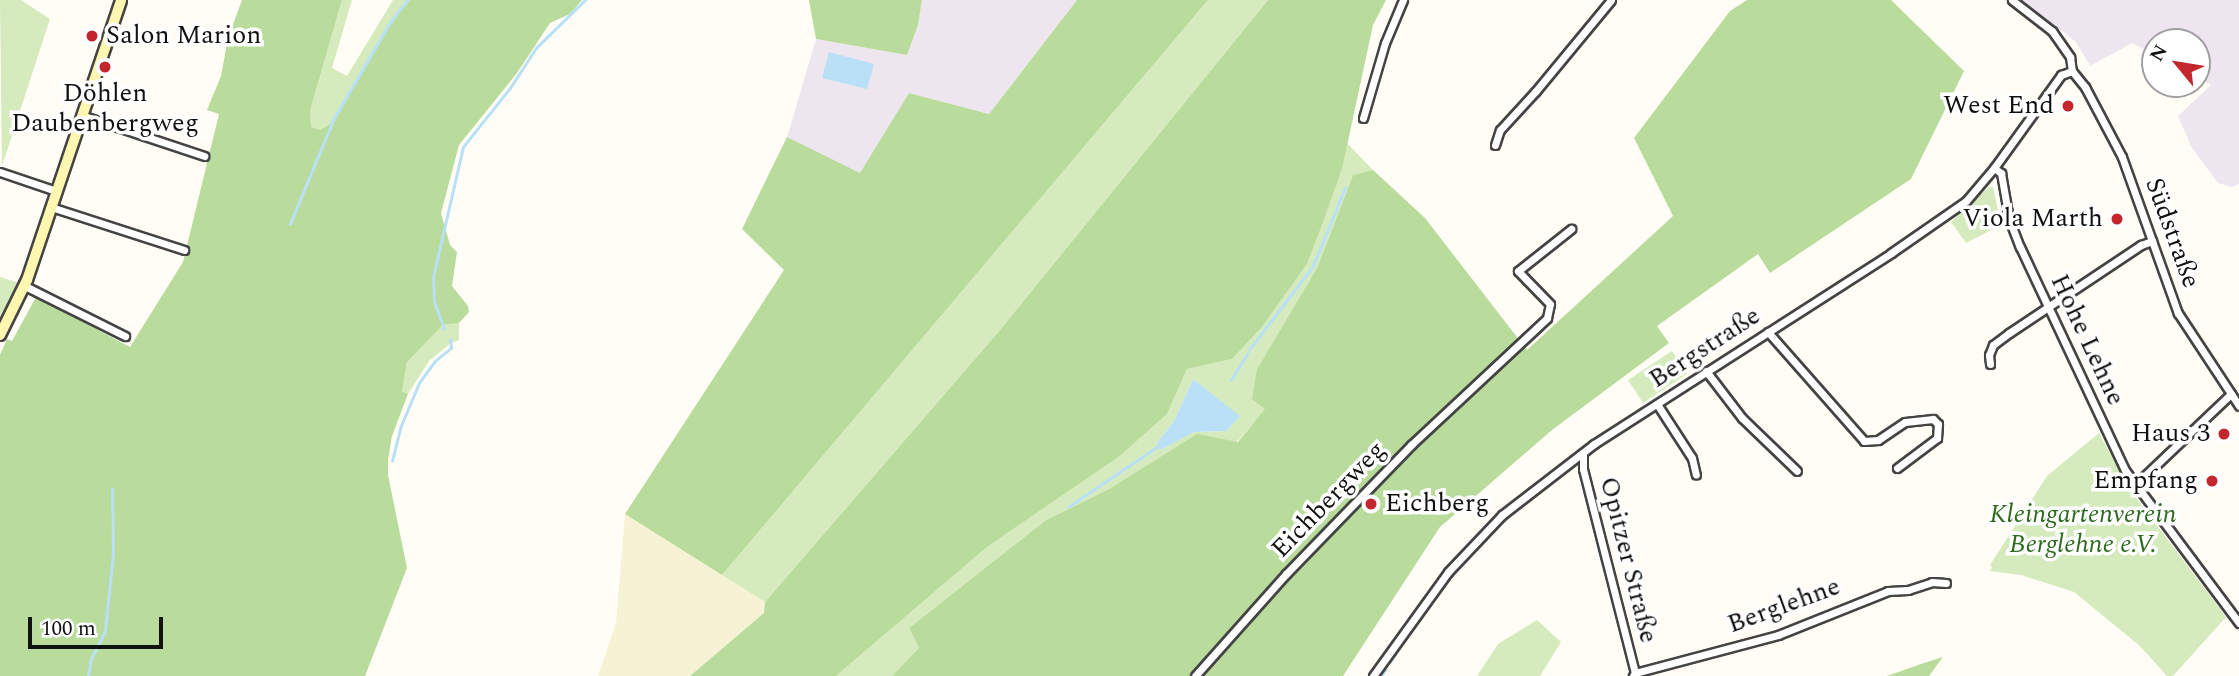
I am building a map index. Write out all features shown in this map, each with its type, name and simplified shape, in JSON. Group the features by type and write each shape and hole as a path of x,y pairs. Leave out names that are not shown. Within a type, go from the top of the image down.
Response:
{"street":[{"path":"0,335 25,286 121,0"},
{"path":"1363,118 1381,53 1404,0"},
{"path":"1495,145 1500,130 1541,86 1611,0"},
{"name":"Südstraße","path":"2011,0 2052,32 2070,57 2072,71 2085,87 2122,156 2178,313 2239,406"},
{"name":"Bergstraße","path":"1373,676 1465,551 1526,496 1583,453 1966,201 1994,168 2061,75 2072,71"},
{"path":"81,115 204,156"},
{"name":"Hohe Lehne","path":"1994,168 2001,173 2009,219 2125,470 2239,623"},
{"path":"0,172 56,191"},
{"path":"51,207 184,250"},
{"name":"Eichbergweg","path":"1195,676 1286,574 1411,445 1501,359 1531,335 1551,311 1550,304 1520,275 1521,266 1571,229"},
{"path":"1990,364 1989,355 1993,345 2141,245 2152,241"},
{"path":"25,286 125,336"},
{"path":"1768,331 1864,441 1878,440 1905,422 1933,419 1938,424 1937,438 1897,468"},
{"path":"1706,371 1742,418 1797,471"},
{"path":"2136,484 2184,442 2231,394"},
{"path":"1657,404 1692,458 1696,475"},
{"name":"Opitzer Straße","path":"1583,453 1585,476 1634,674"},
{"name":"Berglehne","path":"1634,674 1778,635 1888,591 1908,590 1932,582 1946,583"}],"shaded area":[{"path":"922,0 1077,0 989,114 909,93 860,174 787,137 816,39 907,55 918,25"},
{"path":"2022,0 2239,0 2239,184 2232,187 2218,183 2192,148 2178,116 2197,98 2211,98 2211,28 2141,28 2141,48 2132,43 2090,66 2076,42"},
{"path":"625,514 765,602 764,613 690,676 598,676 616,623"}],"green space":[{"path":"0,0 21,0 50,19 2,166"},
{"path":"242,0 342,0 310,111 311,127 320,130 333,122 390,25 410,0 582,0 570,14 550,23 517,73 459,145 441,213 450,245 457,252 452,286 468,306 469,312 459,323 443,325 407,362 402,391 408,394 392,436 388,460 388,475 407,568 365,676 0,676 0,355 7,339 12,341 36,297 130,347 183,262 219,114 207,110 221,76 228,38"},
{"path":"342,0 352,0 332,68 347,76 393,0 410,0 390,25 333,122 320,130 310,127 310,111"},
{"path":"809,0 922,0 918,25 907,55 816,39"},
{"path":"1077,0 1208,0 722,575 625,514 784,270 742,229 787,137 860,173 909,93 989,114"},
{"path":"1208,0 1268,0 1000,330 765,602 722,575"},
{"path":"1268,0 1386,0 1373,25 1342,169 1323,222 1307,264 1262,327 1232,359 1187,369 1167,414 1120,456 987,547 836,676 690,676 764,613 765,602 1000,330"},
{"path":"1747,0 1891,0 1964,71 1911,179 1770,273 1758,254 1657,326 1669,343 1552,430 1440,527 1343,676 892,676 919,648 909,628 1046,520 1111,488 1197,434 1238,442 1265,409 1252,399 1257,369 1317,268 1353,175 1373,170 1425,218 1527,350 1673,216 1634,138 1730,11"},
{"path":"1346,142 1373,170 1353,175 1317,268 1257,369 1266,409 1237,442 1111,488 1046,520 909,628 919,648 892,676 836,676 987,547 1120,456 1167,414 1187,369 1232,359 1262,327 1307,264 1342,169","holes":["1193,379 1239,417 1226,431 1194,432 1157,443 1174,421"]},
{"path":"1989,187 1993,187 2001,225 1966,243 1951,222"},
{"path":"0,277 20,283 0,320"},
{"path":"459,323 459,340 451,343 429,361 408,394 402,391 407,362 443,325"},
{"path":"1672,351 1687,374 1643,403 1628,380"},
{"name":"Kleingartenverein Berglehne e.V.","path":"2099,433 2128,487 2226,617 2173,676 2167,676 2140,646 2074,592 2021,575 1990,571 1990,565 2047,476"},
{"path":"1537,620 1561,642 1540,676 1477,676 1498,644"},
{"path":"1943,657 1929,676 1887,676 1924,663"}],"water":[{"path":"829,52 874,64 867,89 822,78"},
{"path":"1193,379 1240,416 1226,431 1194,432 1160,450 1157,443 1174,421"}],"waterway":[{"path":"290,224 333,120 389,24 407,0"},
{"path":"444,329 434,302 433,277 463,147 510,88 536,48 585,0"},
{"path":"1249,350 1313,266 1345,188"},
{"path":"392,461 400,428 419,383 435,361 451,348 450,340"},
{"path":"1231,380 1247,354"},
{"path":"1068,507 1161,444"},
{"path":"1581,476 1585,491"},
{"path":"88,676 91,659 105,631 113,553 112,489"},
{"path":"1585,493 1592,519"},
{"path":"1593,523 1598,545"},
{"path":"1599,549 1607,579"},
{"path":"1439,591 1463,561"},
{"path":"1610,591 1614,607"},
{"path":"1616,614 1618,623"},
{"path":"1621,635 1626,654"},
{"path":"1390,662 1402,642"},
{"path":"1381,676 1385,670"}],"place":[{"name":"Salon Marion","path":"92,36"},
{"name":"Döhlen Daubenbergweg","path":"105,67"},
{"name":"West End","path":"2068,106"},
{"name":"Viola Marth","path":"2117,219"},
{"name":"Haus 3","path":"2224,434"},
{"name":"Empfang","path":"2212,481"},
{"name":"Eichberg","path":"1371,504"}]}
